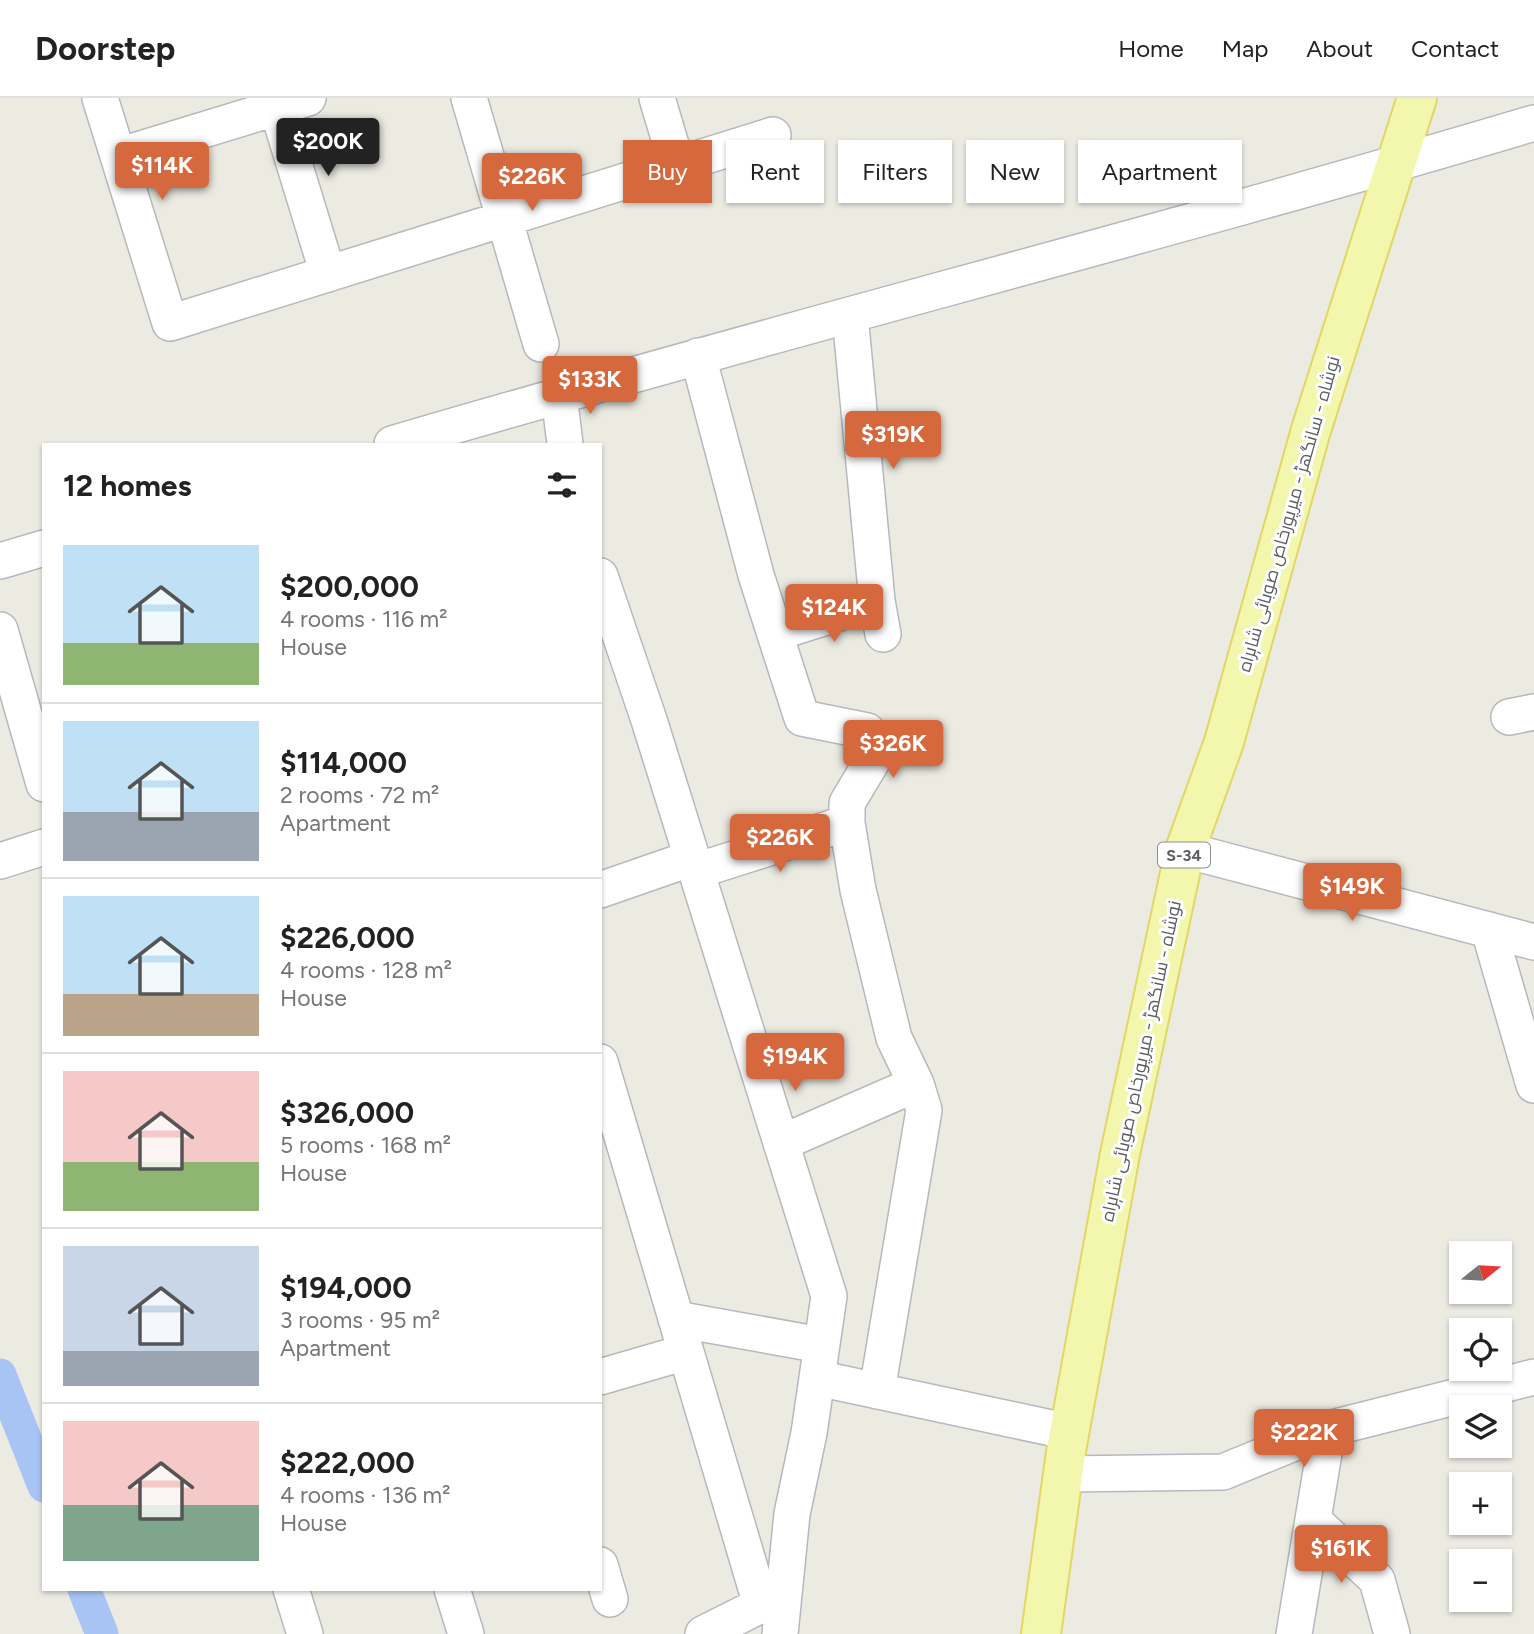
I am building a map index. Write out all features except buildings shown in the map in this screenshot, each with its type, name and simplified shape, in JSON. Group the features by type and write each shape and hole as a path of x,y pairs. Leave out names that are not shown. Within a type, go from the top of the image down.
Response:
{"main road":[{"name":"نوشاہ - سانگھڑ - میرپورخاص صوبائی شاہراہ","path":"1041,1634 1063,1474 1119,1154 1185,850 1224,742 1311,430 1417,98"}],"street":[{"path":"100,98 170,323 623,182"},
{"path":"469,98 541,344"},
{"path":"657,98 670,140"},
{"path":"118,156 287,101 327,274"},
{"path":"409,442 559,395 1534,124"},
{"path":"712,154 773,135"},
{"path":"775,633 880,618 850,315"},
{"path":"698,356 756,575 802,719 867,731 874,758 847,803 847,823 858,890 894,1038 916,1084 924,1110 877,1391"},
{"path":"559,395 565,443"},
{"path":"0,561 42,549"},
{"path":"602,582 649,720 829,1296 809,1433 773,1598"},
{"path":"0,630 42,777"},
{"path":"602,889 847,823"},
{"path":"0,861 42,848"},
{"path":"1185,850 1534,942"},
{"path":"1489,930 1534,1085"},
{"path":"602,1069 686,1352 773,1598 780,1634"},
{"path":"781,1143 916,1084"},
{"path":"676,1319 819,1362 877,1391 1070,1432"},
{"path":"602,1376 686,1352"},
{"path":"1063,1474 1223,1472 1328,1429 1534,1377"},
{"path":"1294,1634 1328,1429"},
{"path":"1313,1520 1377,1580 1392,1634"},
{"path":"602,1572 610,1599"},
{"path":"292,1591 305,1634"},
{"path":"453,1591 466,1634"},
{"path":"703,1634 773,1598"}],"waterway":[{"path":"0,1375 42,1481"},
{"path":"85,1591 102,1634"}]}
